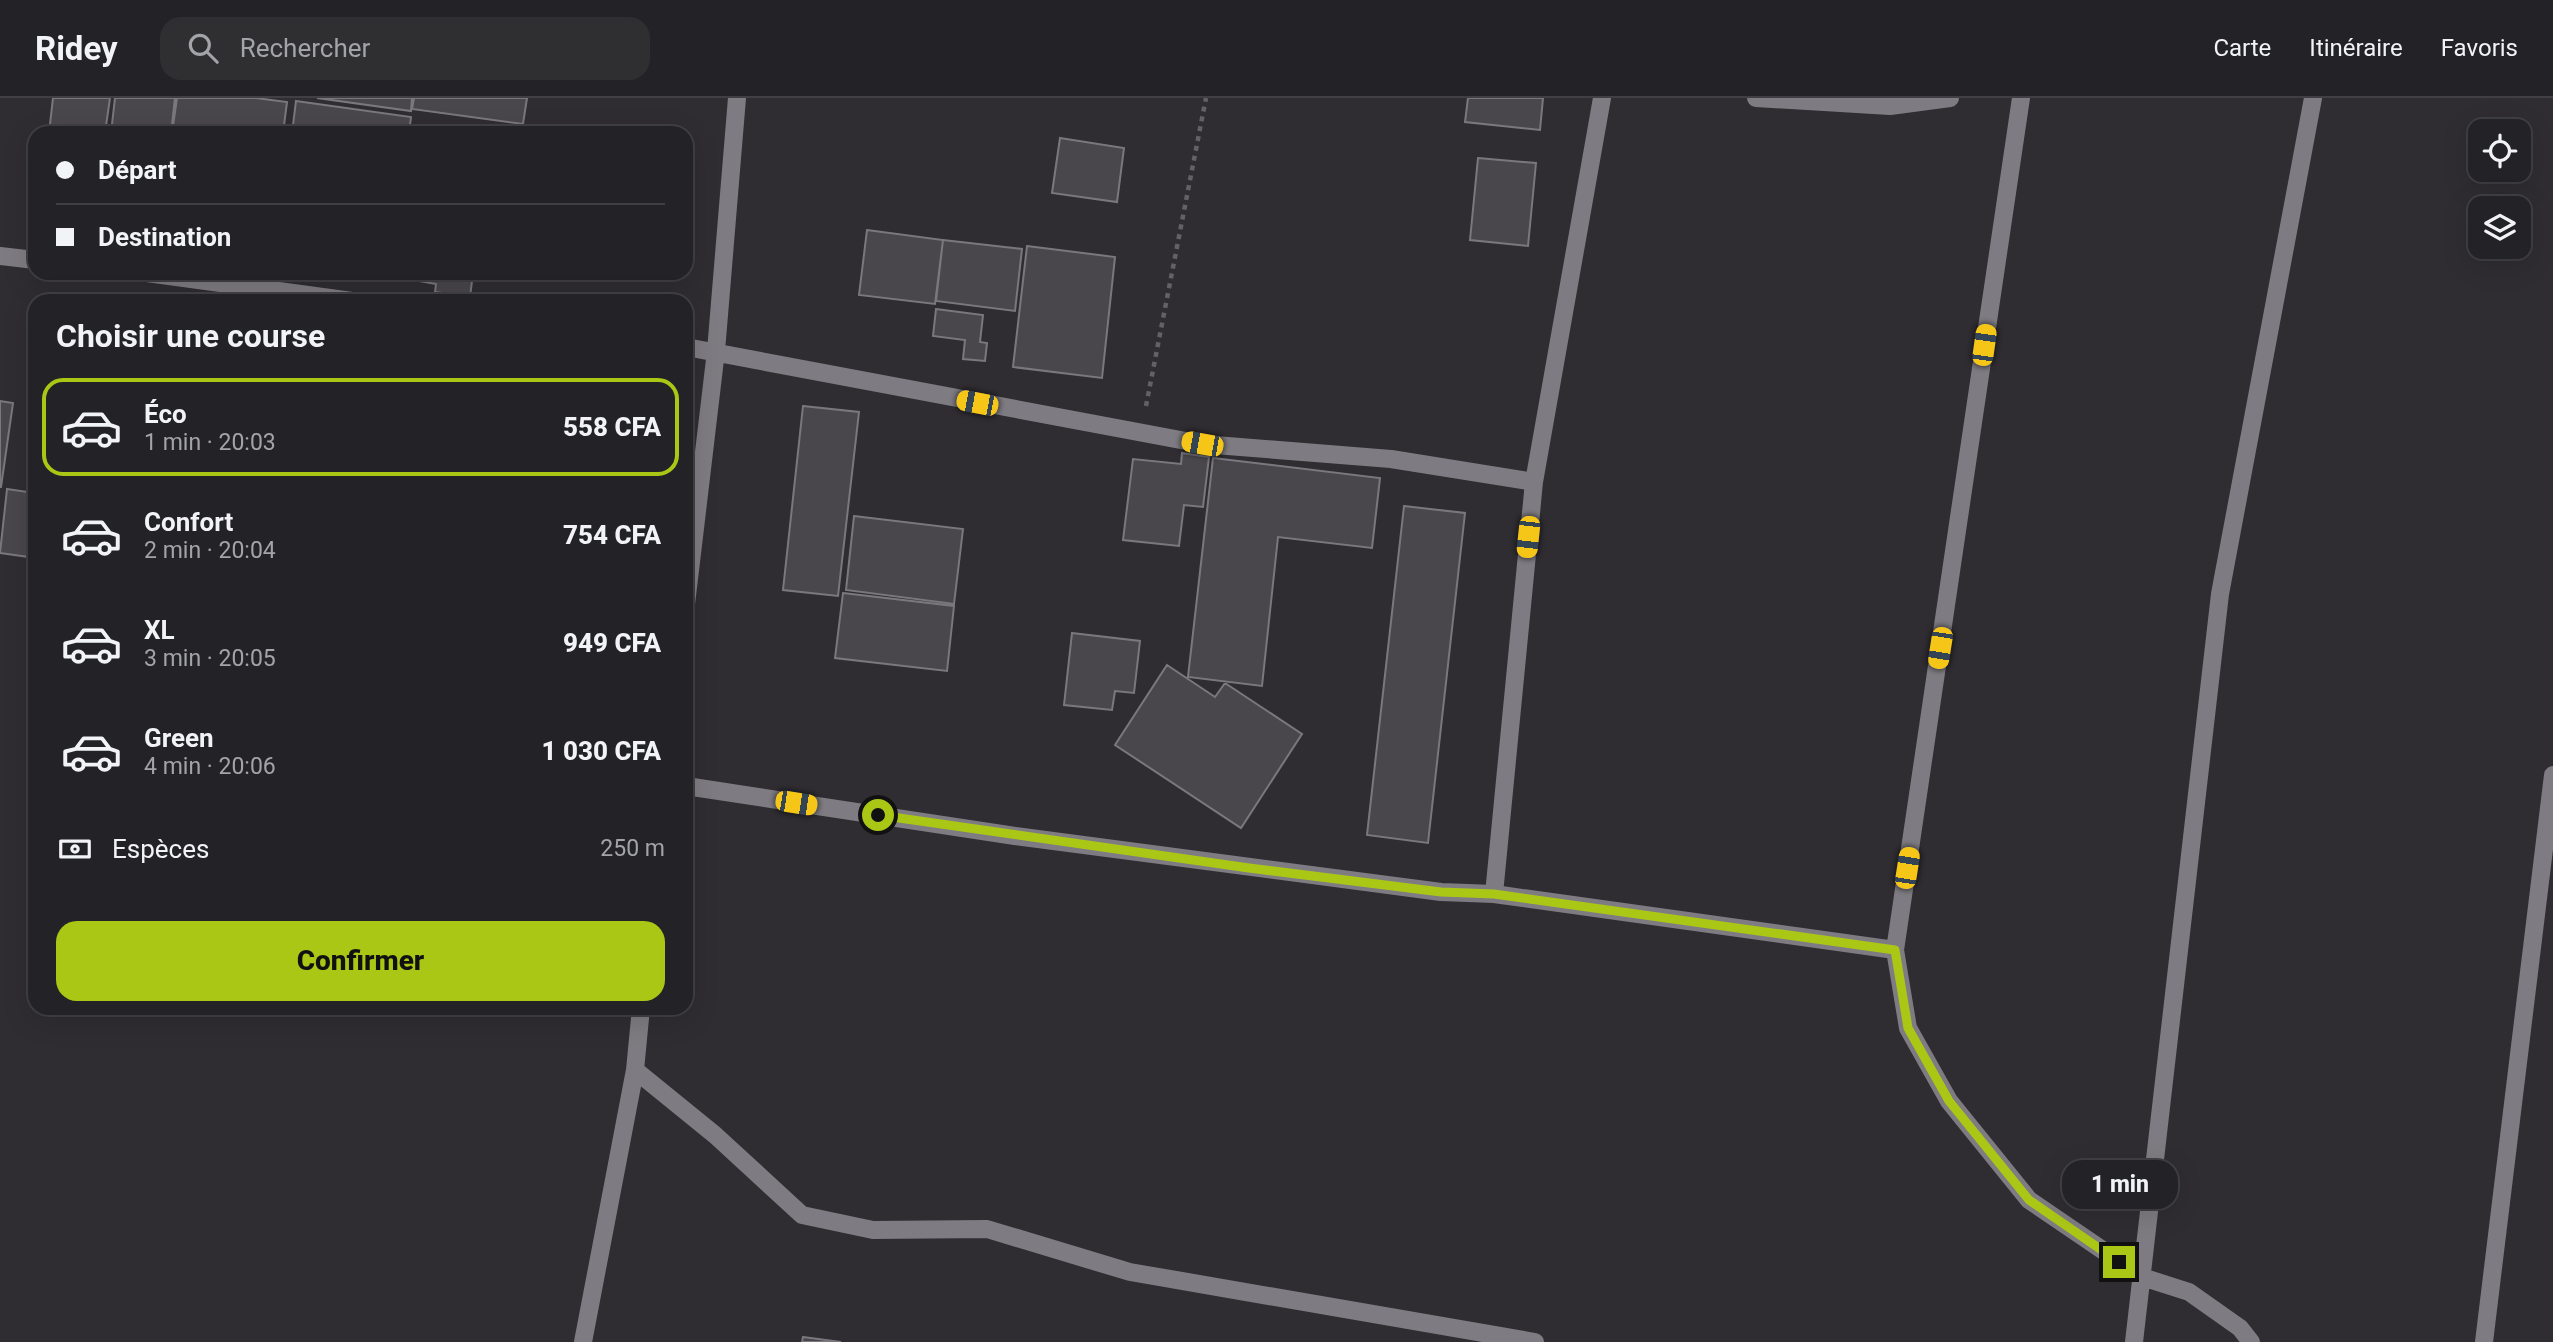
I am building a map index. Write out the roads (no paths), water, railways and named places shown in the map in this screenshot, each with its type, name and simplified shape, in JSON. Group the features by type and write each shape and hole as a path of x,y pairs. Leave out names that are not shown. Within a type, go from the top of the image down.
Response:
{"street":[{"path":"693,545 716,351 737,98"},
{"path":"1494,894 1534,482 1602,98"},
{"path":"1756,98 1890,106 1950,98"},
{"path":"2021,98 1895,950 1908,1028 1949,1101 2029,1200 2142,1277 2189,1292 2240,1328 2251,1342"},
{"path":"2134,1342 2220,594 2313,98"},
{"path":"0,256 28,259"},
{"path":"198,280 301,294"},
{"path":"693,347 1202,444 1391,459 1534,482"},
{"path":"2484,1342 2553,775"},
{"path":"693,787 1015,836 1441,892 1494,894 1895,950"},
{"path":"583,1342 635,1070 640,1015"},
{"path":"635,1070 715,1135 802,1214 873,1230 987,1229 1129,1272 1535,1342"}]}
